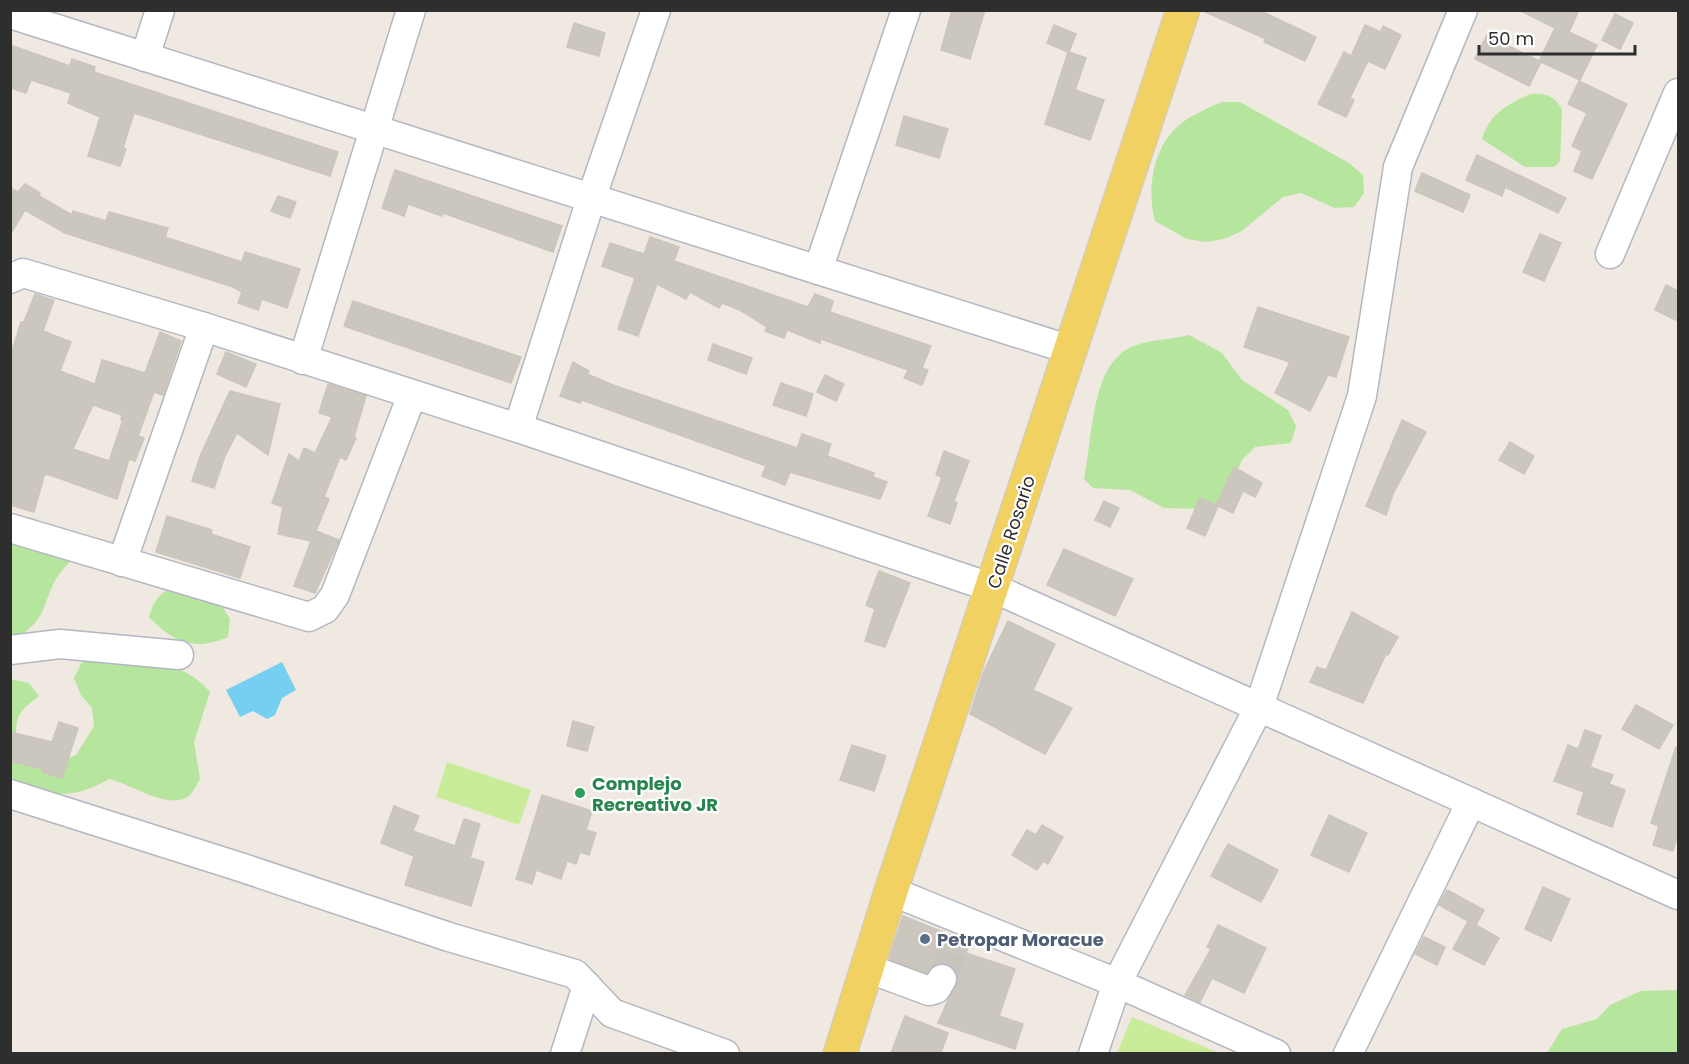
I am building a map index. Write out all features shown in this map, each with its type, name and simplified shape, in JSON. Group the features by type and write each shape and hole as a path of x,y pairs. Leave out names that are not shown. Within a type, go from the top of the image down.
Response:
{"main road":[{"name":"Calle Rosario","path":"840,1053 891,891 1183,10"}],"street":[{"path":"146,57 160,10"},
{"path":"303,360 411,10"},
{"path":"518,428 591,199 656,10"},
{"path":"818,270 906,10"},
{"path":"1093,1053 1117,983 1259,707 1362,396 1398,167 1463,10"},
{"path":"10,14 373,131 1071,350"},
{"path":"1610,254 1678,93"},
{"path":"10,279 23,273 204,327 518,428 993,588 1678,896"},
{"path":"122,562 204,327"},
{"path":"10,528 309,617 325,609 335,595 412,395"},
{"path":"10,650 60,644 178,655"},
{"path":"10,794 240,867 449,938 575,974 612,1013 725,1053"},
{"path":"1348,1053 1471,802"},
{"path":"891,891 960,929 1117,983 1276,1053"},
{"path":"867,968 929,991 936,989 942,979"},
{"path":"566,1053 587,986"}],"green space":[{"path":"1530,94 1553,98 1562,110 1560,161 1554,167 1525,167 1482,139 1485,130 1500,111"},
{"path":"1221,102 1240,102 1349,163 1363,175 1364,193 1354,207 1335,208 1301,193 1283,197 1242,231 1224,239 1205,242 1187,239 1155,221 1152,184 1161,148 1176,128 1186,120"},
{"path":"1189,335 1222,353 1242,380 1288,410 1296,426 1291,443 1255,447 1242,460 1228,492 1216,505 1203,509 1164,508 1130,490 1093,488 1084,479 1096,404 1109,368 1120,355 1134,346"},
{"path":"30,517 53,528 58,533 66,545 69,563 53,584 35,623 11,640 10,518"},
{"path":"180,582 221,605 230,619 228,637 205,644 185,642 167,633 149,617 160,596"},
{"path":"98,652 158,662 173,667 199,681 210,692 194,742 200,779 190,795 182,799 162,799 109,779 83,791 61,794 11,782 11,679 29,683 39,696 18,718 16,737 59,762 76,755 94,726 92,708 81,695 74,678 82,662"},
{"path":"447,762 531,790 519,825 436,797"},
{"path":"1678,990 1678,1053 1547,1053 1562,1029 1597,1019 1610,1005 1641,991"},
{"path":"1132,1017 1217,1052 1217,1053 1117,1053"}],"water":[{"path":"282,662 296,690 282,698 275,715 267,719 253,711 240,717 226,690"}],"building":[{"path":"952,10 985,10 970,59 941,50"},
{"path":"1201,10 1259,10 1316,37 1305,61 1264,42 1266,39"},
{"path":"1519,10 1579,10 1569,32 1597,45 1580,80 1541,62 1529,86 1475,59 1487,35 1539,61 1555,28"},
{"path":"1615,14 1633,23 1620,49 1602,40"},
{"path":"574,23 605,33 599,56 567,47"},
{"path":"1054,25 1076,34 1069,52 1086,58 1075,90 1104,100 1090,140 1045,124 1068,52 1047,43"},
{"path":"1365,25 1381,32 1383,26 1401,35 1385,69 1368,61 1350,98 1354,100 1346,117 1318,104 1344,52 1351,56"},
{"path":"10,45 70,66 72,59 95,67 94,72 338,152 330,176 134,113 120,166 88,156 100,117 68,103 71,93 31,80 26,93 10,88"},
{"path":"1579,81 1627,104 1592,179 1574,171 1582,151 1572,146 1587,113 1568,104"},
{"path":"904,116 948,129 939,158 896,145"},
{"path":"1477,155 1566,198 1558,213 1505,187 1502,196 1466,180"},
{"path":"395,170 562,226 553,252 443,213 442,216 408,204 404,216 382,208"},
{"path":"1422,173 1470,195 1463,212 1415,191"},
{"path":"25,184 40,193 39,196 72,215 73,211 106,221 109,212 168,228 165,237 242,262 245,252 300,269 287,308 262,299 258,310 238,303 242,292 233,287 65,233 25,210 10,235 10,188 18,192"},
{"path":"278,196 296,202 290,218 271,211"},
{"path":"1540,234 1561,243 1544,281 1523,272"},
{"path":"650,237 679,247 674,261 808,307 815,294 833,301 830,312 931,346 922,368 928,370 922,385 904,378 908,370 821,339 820,343 787,330 784,338 765,331 767,327 740,310 722,303 719,308 690,292 686,299 657,284 638,336 618,329 635,278 602,266 610,243 644,254"},
{"path":"1666,285 1678,291 1678,321 1655,310"},
{"path":"35,294 54,300 43,331 71,342 60,371 95,384 102,360 145,373 160,332 181,341 163,395 154,392 138,436 144,438 135,461 129,459 117,499 47,474 44,476 34,512 10,505 10,357 21,322 24,322","holes":["93,405 122,415 121,420 123,420 109,461 73,449"]},
{"path":"353,301 521,357 511,383 344,326"},
{"path":"1258,307 1349,337 1336,377 1328,375 1310,411 1275,393 1290,362 1244,347"},
{"path":"713,344 752,358 746,374 708,360"},
{"path":"226,352 256,364 246,387 217,374"},
{"path":"573,362 589,371 587,374 613,385 797,448 802,434 831,444 827,456 874,473 873,477 887,482 880,499 790,472 785,485 762,476 766,466 582,400 580,403 560,396"},
{"path":"825,375 844,384 836,401 817,392"},
{"path":"781,383 813,394 806,416 773,405"},
{"path":"328,384 366,396 354,437 356,438 346,460 340,457 324,497 329,499 316,531 339,540 315,593 294,586 311,541 278,534 283,507 272,503 289,454 299,461 304,448 315,453 332,417 319,413"},
{"path":"230,391 280,404 268,455 237,433 225,456 214,488 192,481 201,454"},
{"path":"1402,420 1426,432 1393,494 1386,515 1366,506"},
{"path":"1510,442 1534,456 1524,474 1499,460"},
{"path":"944,451 969,461 954,501 957,503 950,524 928,516 942,477 936,475"},
{"path":"1234,467 1262,483 1255,497 1243,491 1233,513 1218,506 1205,536 1187,528 1200,498 1216,505"},
{"path":"1104,501 1119,508 1110,527 1095,520"},
{"path":"167,516 212,530 211,534 250,547 240,578 156,552"},
{"path":"1064,549 1133,579 1115,616 1047,585"},
{"path":"879,571 910,583 885,647 865,641 875,609 866,605"},
{"path":"1352,612 1398,637 1388,655 1386,654 1363,703 1310,682 1317,667 1326,670"},
{"path":"1008,621 1055,644 1033,690 1072,708 1045,754 970,714 983,673"},
{"path":"1636,705 1673,725 1659,749 1622,729"},
{"path":"573,721 594,727 587,751 567,746"},
{"path":"59,722 78,728 62,778 42,772 43,769 10,761 10,732 52,742"},
{"path":"1585,730 1601,736 1590,767 1613,775 1609,784 1625,790 1612,827 1577,814 1584,792 1554,781 1568,745 1578,749"},
{"path":"852,745 886,756 874,791 840,780"},
{"path":"1676,747 1678,748 1678,834 1673,851 1653,845 1659,826 1651,823"},
{"path":"542,795 592,811 586,830 596,833 589,855 580,852 576,864 567,861 561,879 536,870 532,884 516,879"},
{"path":"394,806 419,816 413,831 455,846 464,819 480,824 470,858 484,862 471,906 405,885 414,856 381,843"},
{"path":"1329,815 1367,833 1349,872 1311,855"},
{"path":"1042,825 1063,837 1048,864 1043,861 1037,870 1012,855 1027,830 1036,835"},
{"path":"1228,844 1278,870 1261,902 1211,876"},
{"path":"1543,887 1570,899 1551,941 1525,929"},
{"path":"1447,890 1484,910 1476,925 1499,938 1484,965 1453,949 1468,921 1439,905"},
{"path":"903,916 970,943 966,953 1015,969 999,1016 1023,1024 1015,1049 938,1023 956,987 957,972 951,965 942,963 934,965 927,973 889,959"},
{"path":"1218,925 1266,948 1244,993 1212,978 1200,1002 1185,995 1211,949 1207,947"},
{"path":"1424,937 1445,947 1437,965 1415,954"},
{"path":"905,1016 948,1033 941,1053 891,1053"}],"tunnel":[{"path":"942,979 957,938"}],"place":[{"name":"Complejo Recreativo JR","path":"580,793"},
{"name":"Petropar Moracue","path":"925,939"}]}
